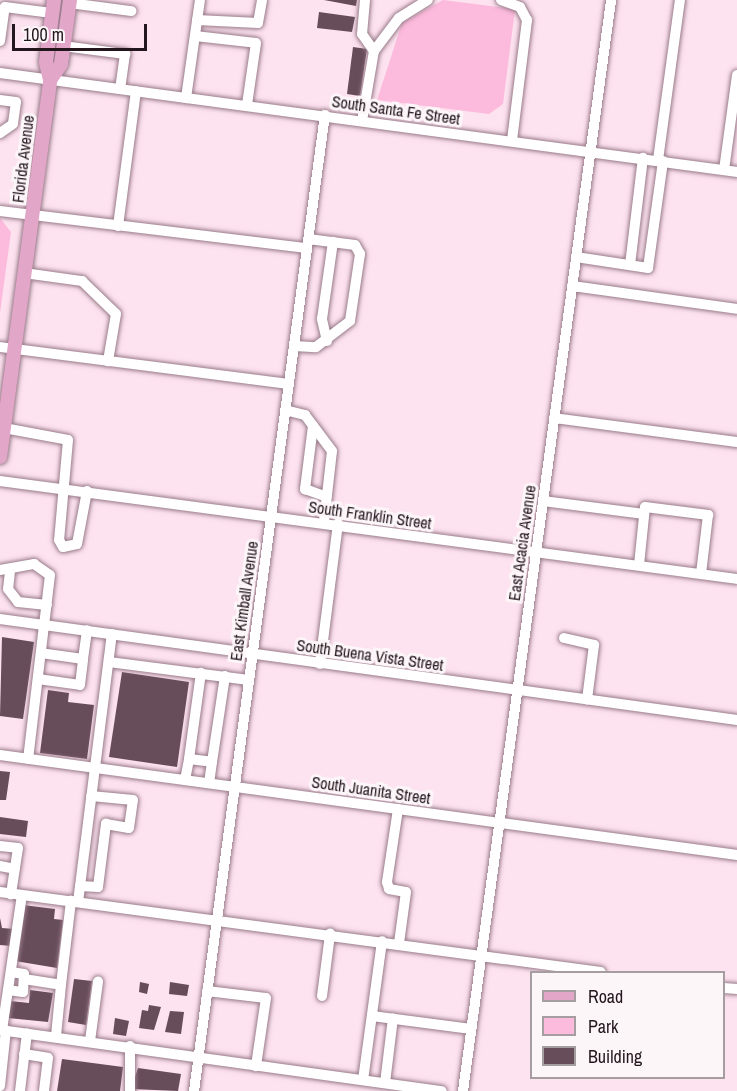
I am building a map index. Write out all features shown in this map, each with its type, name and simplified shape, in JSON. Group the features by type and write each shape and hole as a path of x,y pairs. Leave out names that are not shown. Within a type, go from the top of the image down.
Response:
{"main road":[{"name":"Florida Avenue","path":"50,80 61,64 69,1"},
{"name":"Florida Avenue","path":"0,457 5,387 14,349 50,80 46,63 53,7"}],"street":[{"path":"186,98 200,0"},
{"path":"197,20 258,23 262,0"},
{"path":"365,0 362,34 375,51"},
{"path":"362,121 375,51 399,18 428,0"},
{"path":"501,0 520,7 527,20 512,141"},
{"name":"East Acacia Avenue","path":"463,1091 610,0"},
{"path":"576,257 648,268 680,0"},
{"path":"69,1 131,11"},
{"path":"0,41 5,7 53,7"},
{"path":"195,36 256,44 247,105"},
{"path":"63,46 125,54 120,89"},
{"name":"South Santa Fe Street","path":"0,73 737,172"},
{"path":"724,170 737,75"},
{"path":"118,226 136,92"},
{"path":"0,100 16,102 13,124 0,133"},
{"name":"East Kimball Avenue","path":"194,1091 325,115"},
{"path":"0,123 13,124"},
{"path":"630,265 643,158"},
{"path":"0,211 118,226 355,245 360,254 350,321 327,341 310,349 294,346"},
{"path":"327,341 322,319 333,242"},
{"path":"24,273 82,281 116,314 108,361"},
{"path":"572,286 737,309"},
{"path":"0,347 288,384"},
{"path":"285,410 301,412 332,451 324,522"},
{"path":"554,418 737,442"},
{"path":"3,424 68,440 66,489 59,540 63,547 77,543 87,492"},
{"path":"314,426 305,489 327,497"},
{"name":"South Franklin Street","path":"0,481 244,511 270,519 338,523 535,555 639,565 737,579"},
{"path":"543,501 644,514"},
{"path":"639,565 645,507 708,514 701,574"},
{"path":"320,664 338,523"},
{"path":"28,759 47,605 47,570 34,564 5,571 8,590 18,602 47,605"},
{"name":"South Buena Vista Street","path":"0,619 737,720"},
{"path":"38,679 80,685 87,630"},
{"path":"56,1036 61,985 75,902 80,886 93,768 112,633"},
{"path":"564,638 594,645 587,699"},
{"path":"41,653 83,659"},
{"path":"109,662 249,680"},
{"path":"185,780 201,673"},
{"path":"209,783 225,676"},
{"name":"South Juanita Street","path":"0,755 737,855"},
{"path":"189,759 212,762"},
{"path":"80,886 98,887 106,824 129,828 133,800 91,796"},
{"path":"398,809 387,882 389,889 406,892 399,943"},
{"path":"0,846 18,848 11,894 11,972 3,1030 0,1086"},
{"path":"0,866 15,868"},
{"path":"11,894 399,943 481,958 592,971"},
{"path":"322,996 330,934"},
{"path":"363,1080 382,941"},
{"path":"8,990 23,992 24,974 11,972"},
{"path":"24,979 61,985"},
{"path":"90,1041 98,982"},
{"path":"207,992 266,999 256,1066"},
{"path":"372,1016 471,1029"},
{"path":"385,1083 393,1018"},
{"path":"3,1030 130,1046 198,1059 385,1083 407,1089 442,1091"},
{"path":"20,1091 27,1033"},
{"path":"130,1046 130,1091"},
{"path":"24,1054 48,1058 44,1091"}],"green space":[{"path":"443,0 515,9 503,104 489,114 377,100 402,23"},
{"path":"0,218 11,232 0,313"}],"building":[{"path":"324,0 357,0 356,6"},
{"path":"319,12 355,17 352,32 317,28"},
{"path":"353,47 367,49 360,96 347,94"},
{"path":"2,637 34,642 23,719 0,716"},
{"path":"122,672 189,682 177,767 109,757"},
{"path":"48,690 69,693 68,702 94,705 87,759 40,753"},
{"path":"0,771 10,772 6,800 0,800"},
{"path":"0,817 28,821 26,837 0,834"},
{"path":"23,905 55,909 54,919 63,920 57,968 15,961"},
{"path":"0,918 2,928 14,929 12,946 0,945"},
{"path":"74,979 92,981 86,1025 68,1022"},
{"path":"140,982 149,984 147,994 139,992"},
{"path":"170,982 189,985 187,996 169,994"},
{"path":"30,990 53,993 48,1022 8,1018 10,1001 29,1003"},
{"path":"149,1005 161,1007 154,1030 139,1028 142,1010 148,1011"},
{"path":"170,1011 184,1012 181,1034 165,1032"},
{"path":"115,1018 129,1021 126,1036 113,1034"},
{"path":"62,1059 123,1067 120,1091 57,1091"},
{"path":"138,1068 181,1074 178,1091 131,1089"}]}
